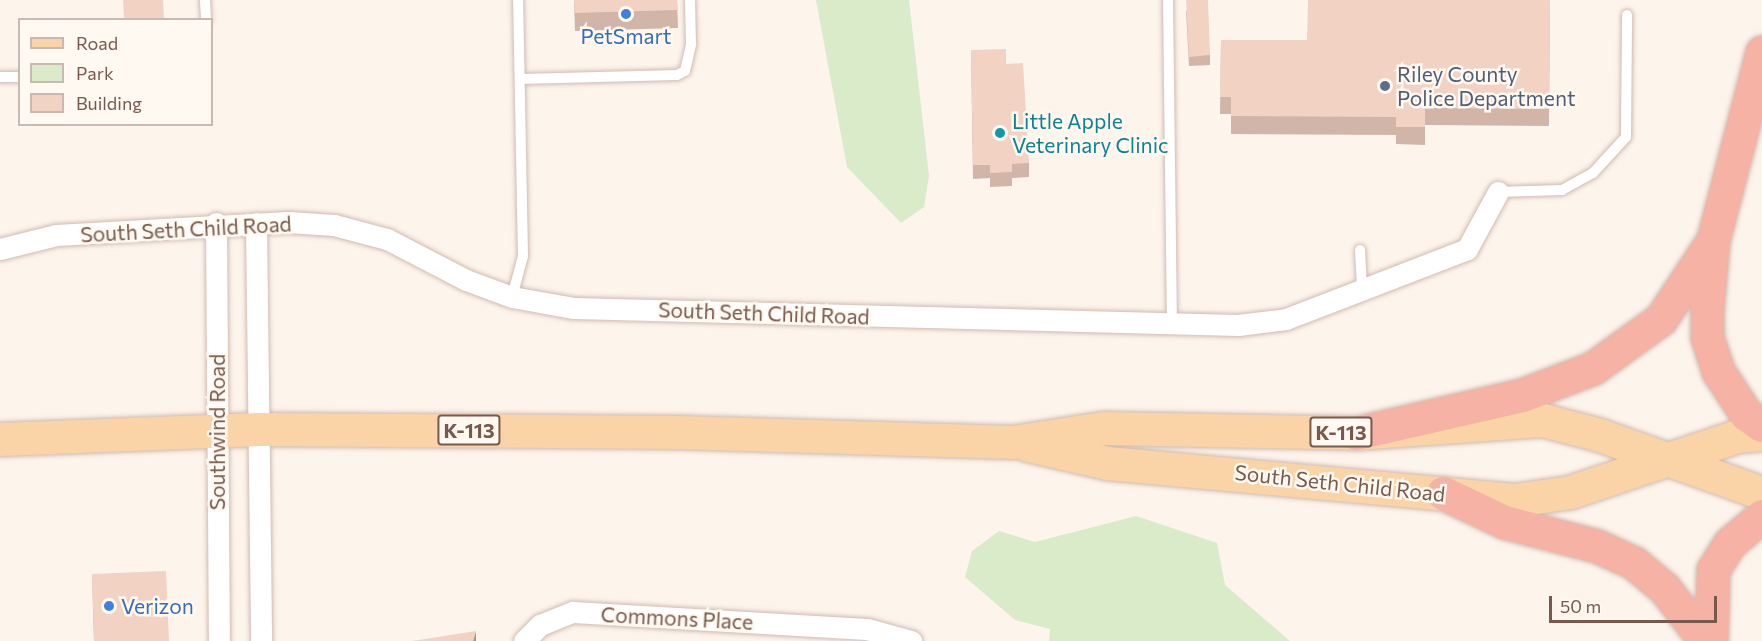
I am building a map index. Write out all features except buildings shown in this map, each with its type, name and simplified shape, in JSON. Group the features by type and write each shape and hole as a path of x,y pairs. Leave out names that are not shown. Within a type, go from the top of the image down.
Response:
{"highway":[{"path":"1762,52 1713,240 1707,338 1733,397 1762,425"},
{"path":"1356,432 1522,394 1593,368 1661,319 1713,240"},
{"path":"1443,493 1504,522 1578,540 1634,563 1665,589 1705,641"},
{"path":"1711,641 1713,570 1730,543 1762,516"}],"main road":[{"name":"South Seth Child Road","path":"0,439 260,429 679,432 1012,441 1104,428 1181,425 1356,432 1543,420 1600,435 1664,460 1762,493"},
{"name":"South Seth Child Road","path":"1012,441 1107,463 1443,493 1545,498 1664,460 1762,434"}],"street":[{"name":"South Seth Child Road","path":"0,249 56,235 216,223 334,225 387,239 466,280 512,297 574,308 1238,325 1286,319 1467,249 1498,192"},
{"name":"Southwind Road","path":"216,223 219,641"},
{"name":"Southwind Road","path":"256,223 261,641"},
{"name":"Commons Place","path":"524,641 540,625 573,612 867,629 910,641"}],"lane":[{"path":"205,0 206,18"},
{"path":"512,297 523,256 518,0"},
{"path":"520,79 677,75 685,71 691,44 690,0"},
{"path":"1168,0 1172,323"},
{"path":"1498,192 1562,190 1593,173 1626,137 1627,15"},
{"path":"0,77 18,77"},
{"path":"1360,250 1362,289"}],"green space":[{"path":"816,0 909,0 929,176 924,207 901,223 847,167"},
{"path":"1136,516 1217,543 1225,585 1290,641 1049,641 1050,629 1015,620 965,577 972,551 999,531 1035,542"}],"place":[{"name":"PetSmart","path":"626,14"},
{"name":"Riley County Police Department","path":"1385,86"},
{"name":"Little Apple Veterinary Clinic","path":"1000,133"},
{"name":"Verizon","path":"109,606"}]}
